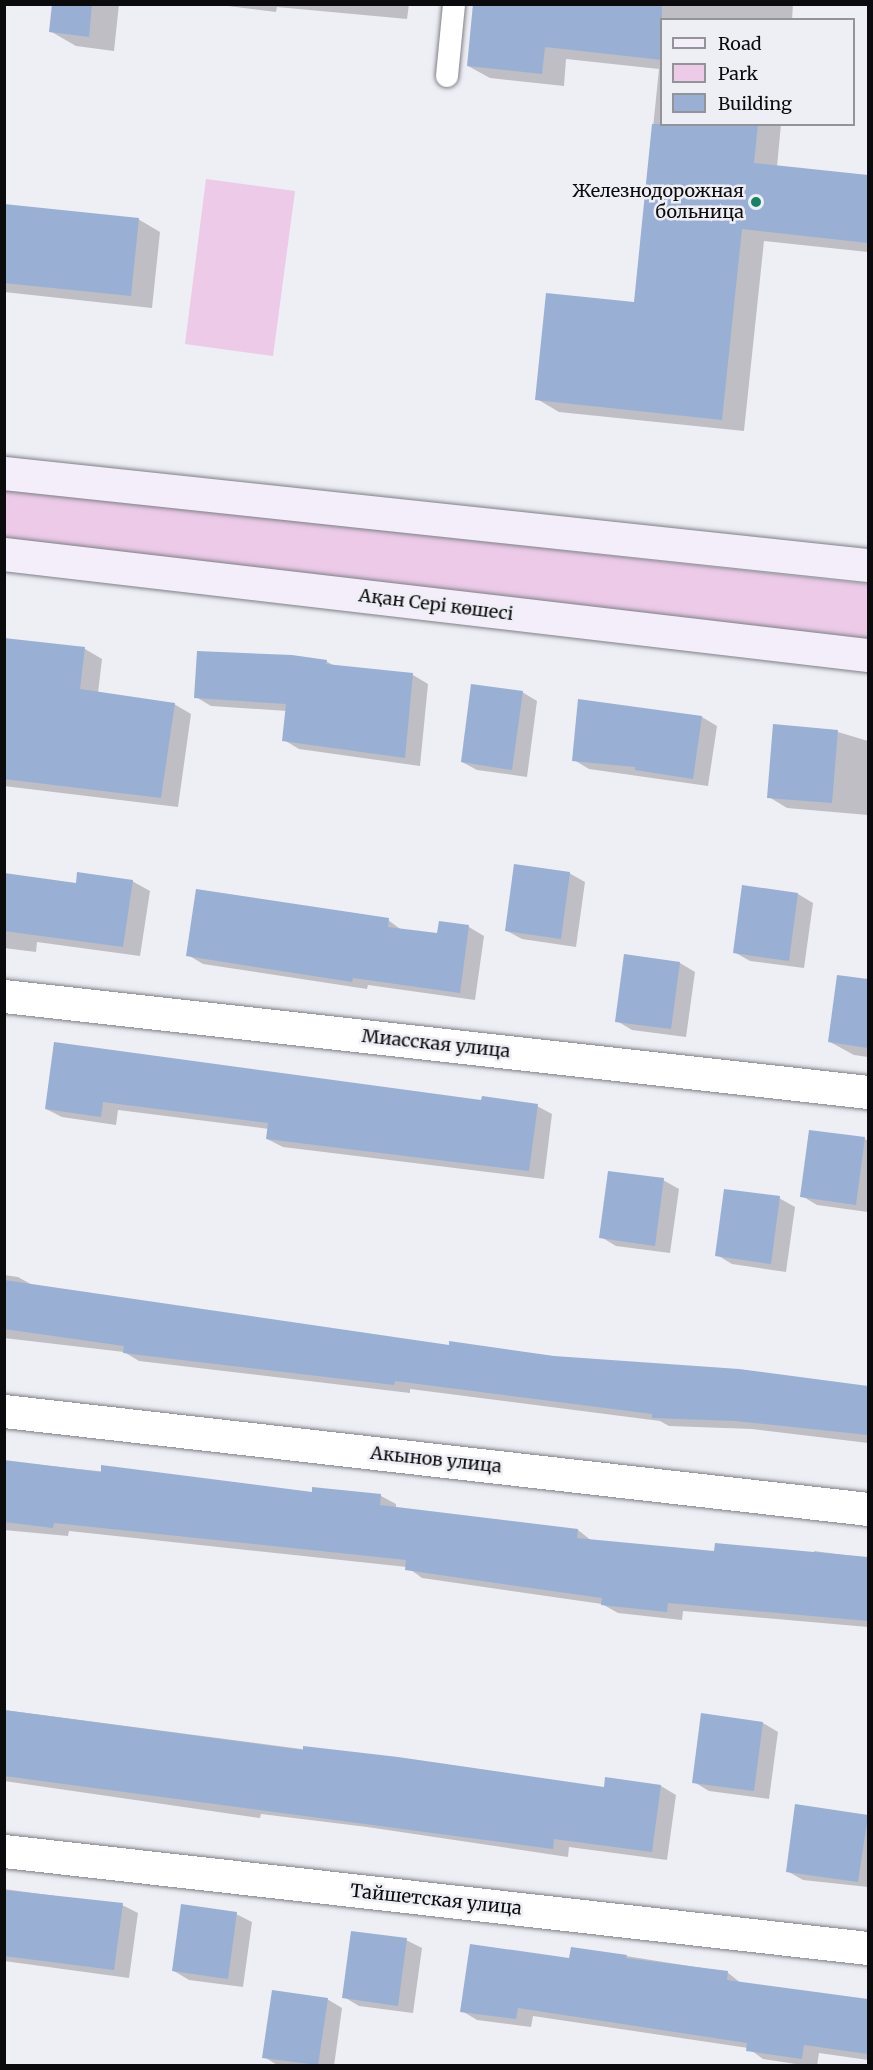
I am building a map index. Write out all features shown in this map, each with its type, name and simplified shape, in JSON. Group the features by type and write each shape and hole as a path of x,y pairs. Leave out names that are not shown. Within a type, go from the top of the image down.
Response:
{"street":[{"path":"4,472 868,564"},
{"name":"Ақан Сері көшесі","path":"4,554 868,655"},
{"name":"Миасская улица","path":"4,996 868,1092"},
{"name":"Акынов улица","path":"4,1411 868,1509"},
{"name":"Тайшетская улица","path":"4,1851 868,1948"}],"lane":[{"path":"447,76 454,4"}],"green space":[{"path":"206,179 295,191 273,356 185,344"},
{"path":"5,489 868,584 868,643 5,540"}],"building":[{"path":"52,4 92,4 89,37 49,32"},
{"path":"473,4 662,4 660,60 545,47 542,74 467,66"},
{"name":"Железнодорожная больница","path":"652,124 660,124 660,126 758,126 754,163 868,175 868,243 742,229 722,420 535,400 546,293 634,302"},
{"path":"4,204 139,218 131,296 4,283"},
{"path":"4,638 85,647 80,689 175,703 161,798 4,779"},
{"path":"197,651 292,655 327,660 326,664 413,673 405,758 282,741 286,704 194,698"},
{"path":"471,684 523,691 512,770 461,762"},
{"path":"578,699 702,716 693,779 635,770 635,767 572,761"},
{"path":"773,724 838,730 832,803 767,798"},
{"path":"514,864 570,872 561,939 505,931"},
{"path":"77,872 133,880 123,947 4,931 4,873 76,883"},
{"path":"742,885 798,893 789,961 733,953"},
{"path":"196,889 389,918 388,927 437,933 439,921 469,925 460,993 353,978 352,982 186,956"},
{"path":"624,954 680,962 671,1029 615,1022"},
{"path":"837,975 868,979 868,1048 828,1042"},
{"path":"54,1042 481,1100 482,1096 538,1104 529,1171 266,1139 268,1123 103,1102 101,1117 45,1109"},
{"path":"809,1130 865,1137 856,1205 800,1197"},
{"path":"608,1171 664,1178 655,1246 599,1238"},
{"path":"724,1189 780,1196 771,1264 715,1256"},
{"path":"4,1280 449,1345 449,1341 554,1356 739,1369 868,1386 868,1435 735,1421 652,1418 652,1414 395,1381 394,1385 123,1353 124,1346 4,1329"},
{"path":"4,1460 101,1472 101,1465 312,1492 312,1487 381,1494 380,1505 578,1529 577,1538 714,1551 715,1543 868,1557 868,1621 668,1603 667,1612 601,1605 602,1598 405,1570 406,1560 54,1523 53,1528 4,1522"},
{"path":"4,1710 303,1750 303,1746 398,1757 604,1787 605,1777 661,1785 652,1852 554,1839 553,1849 4,1776"},
{"path":"701,1713 763,1722 754,1791 692,1783"},
{"path":"795,1804 868,1815 858,1882 786,1872"},
{"path":"4,1890 123,1903 114,1970 4,1956"},
{"path":"181,1904 237,1912 228,1979 172,1971"},
{"path":"351,1931 407,1938 398,2006 342,1998"},
{"path":"470,1944 569,1958 571,1947 627,1955 626,1958 728,1971 727,1980 868,1999 868,2054 804,2045 802,2059 746,2051 747,2043 518,2008 516,2019 460,2012"},
{"path":"272,1990 328,1998 318,2065 262,2058"}],"place":[{"name":"Железнодорожная больница","path":"756,202"}]}
